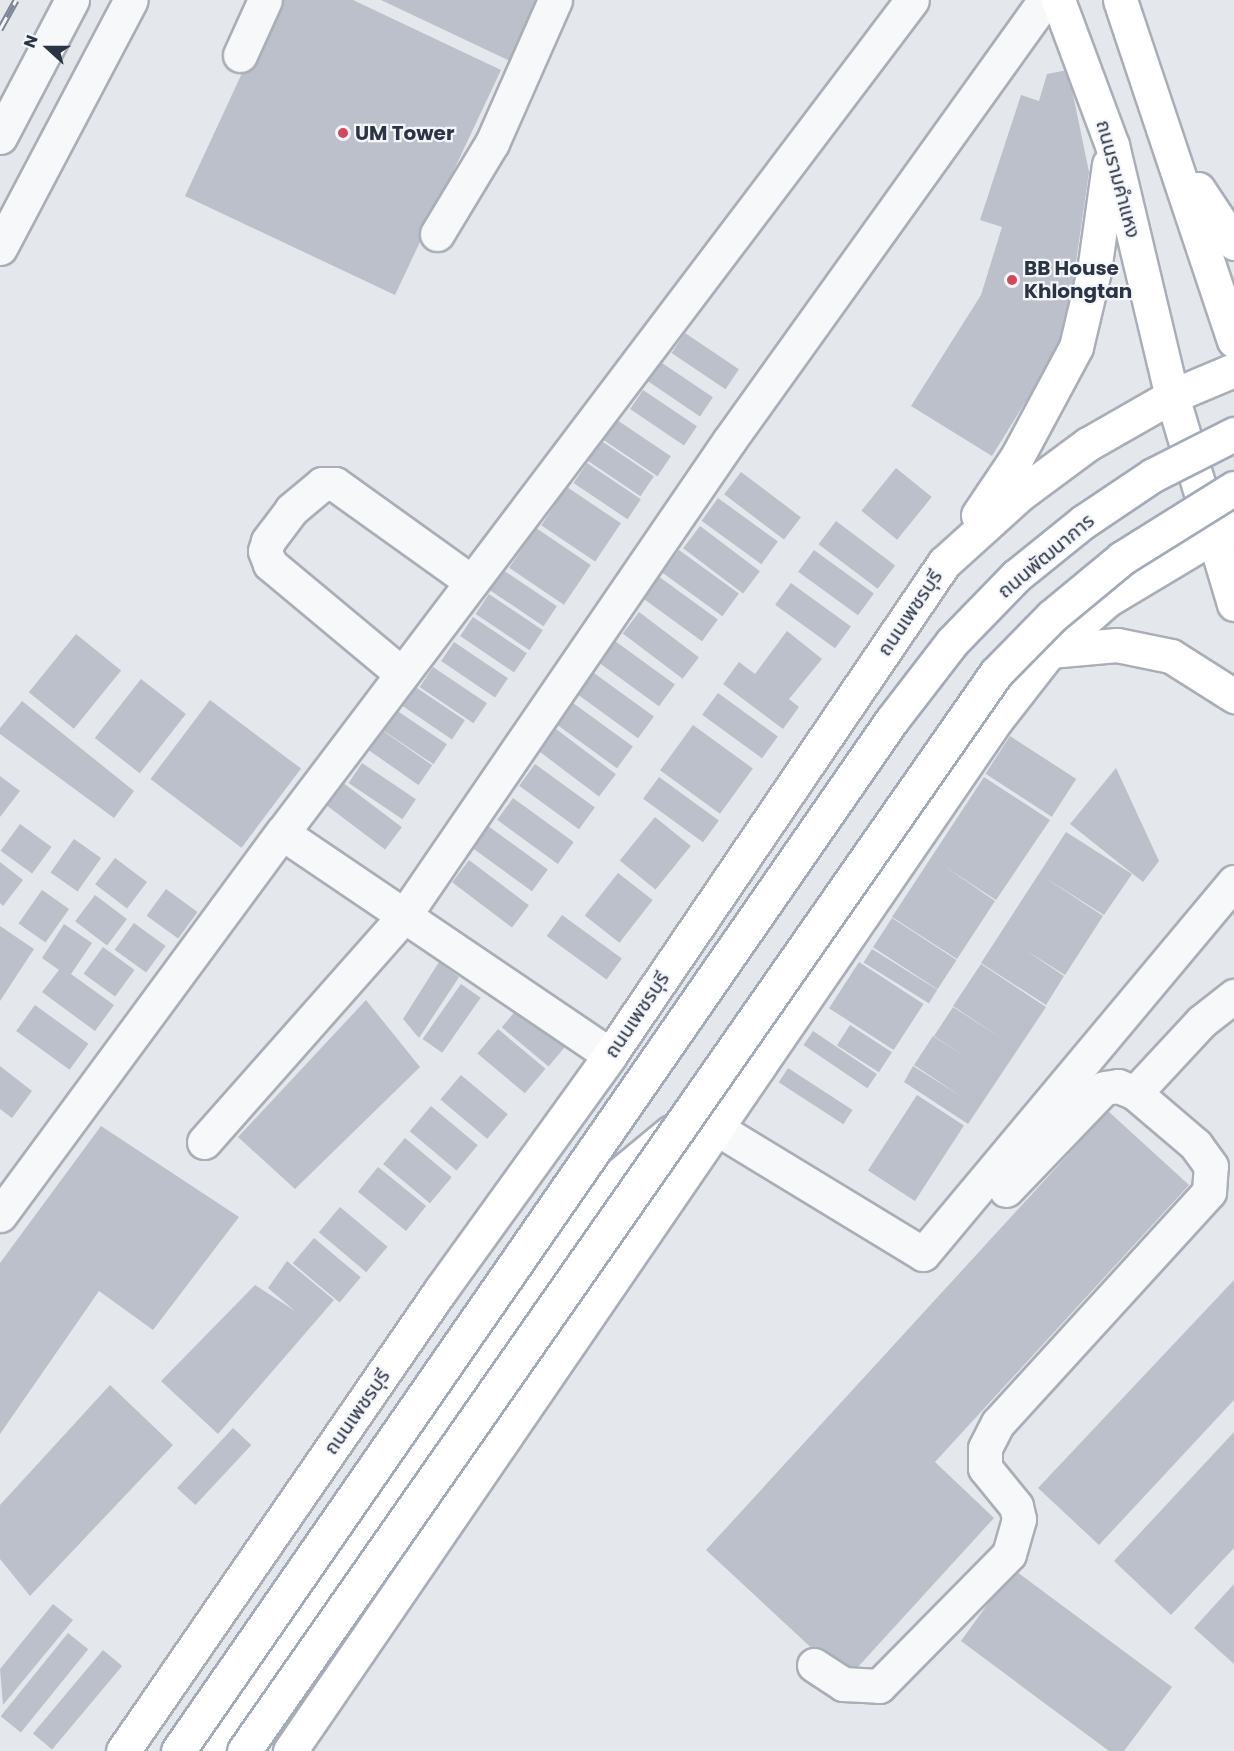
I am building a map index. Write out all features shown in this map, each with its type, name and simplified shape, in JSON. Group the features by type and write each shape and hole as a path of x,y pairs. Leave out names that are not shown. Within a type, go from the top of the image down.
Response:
{"main road":[{"name":"ถนนรามคำแหง","path":"1058,0 1112,145 1172,396 1224,529 1234,604"},
{"path":"1120,0 1234,340"},
{"path":"1163,128 1216,221 1234,243"},
{"path":"944,563 1017,457 1076,347 1094,271 1112,145"},
{"name":"ถนนเพชรบุรี","path":"123,1751 440,1291 610,1055 944,563 1019,495 1088,444 1172,396 1234,370"},
{"name":"ถนนพัฒนาการ","path":"892,720 952,642 1016,576 1083,522 1153,475 1234,434"},
{"path":"244,1751 937,753 996,673 1052,616 1122,558 1234,488"},
{"path":"290,1751 996,720 1050,651 1107,600 1224,529"},
{"path":"1050,651 1117,645 1171,656 1234,696"},
{"name":"ถนนเพชรบุรี","path":"178,1751 892,720"},
{"path":"210,1751 601,1190 767,1052"},
{"path":"601,1190 610,1055"}],"street":[{"path":"0,137 72,0"},
{"path":"0,248 130,0"},
{"path":"240,55 265,0"},
{"path":"437,234 492,143 555,0"},
{"path":"0,1215 282,833 912,0"},
{"path":"204,1142 404,916 729,441 1045,0"},
{"path":"402,674 270,564 265,551 268,541 291,510 322,484 335,484 472,582"},
{"path":"282,833 610,1055"},
{"path":"716,1128 923,1254 1234,882"},
{"path":"1136,1093 1202,1021 1234,996"},
{"path":"814,1665 843,1684 879,1686 1009,1554 1019,1519 1016,1506 985,1468 985,1448 998,1423 1209,1192 1211,1166 1196,1145 1136,1093 1118,1086 1104,1088 1006,1190"}],"building":[{"name":"UM Tower","path":"276,0 353,0 501,70 395,295 185,196"},
{"path":"381,0 539,0 510,61"},
{"path":"1068,70 1089,172 1065,338 992,456 911,406 981,295 1002,227 980,220 1021,95 1039,101 1047,74"},
{"path":"685,333 739,369 725,389 672,353"},
{"path":"659,361 713,397 700,416 646,380"},
{"path":"643,390 697,426 684,445 630,409"},
{"path":"617,420 671,456 657,476 604,440"},
{"path":"600,440 654,476 640,496 587,460"},
{"path":"587,463 641,499 627,519 574,483"},
{"path":"896,468 932,497 897,540 861,511"},
{"path":"741,472 801,517 784,539 724,494"},
{"path":"567,487 621,523 595,561 541,525"},
{"path":"718,498 778,541 761,564 702,521"},
{"path":"836,521 895,566 878,589 819,544"},
{"path":"700,526 760,571 743,593 683,548"},
{"path":"536,528 591,565 564,605 509,568"},
{"path":"679,550 739,593 722,616 663,573"},
{"path":"814,550 874,593 858,615 798,572"},
{"path":"503,570 557,606 543,626 490,590"},
{"path":"658,576 718,619 702,641 642,598"},
{"path":"791,583 851,626 835,648 775,605"},
{"path":"489,594 543,630 529,650 476,614"},
{"path":"639,612 699,657 683,679 623,634"},
{"path":"473,617 527,653 514,672 460,636"},
{"path":"787,631 822,659 789,699 799,707 783,729 723,684 739,662 755,674"},
{"path":"76,634 121,671 74,729 29,692"},
{"path":"615,641 675,684 659,706 599,663"},
{"path":"454,642 508,678 495,697 441,661"},
{"path":"433,667 487,703 473,723 420,687"},
{"path":"594,673 654,716 638,738 578,695"},
{"path":"141,679 186,714 140,773 95,738"},
{"path":"411,684 465,720 452,739 398,703"},
{"path":"718,693 778,736 762,758 702,715"},
{"path":"210,700 301,769 241,848 150,779"},
{"path":"22,701 134,791 114,818 0,734 0,728"},
{"path":"573,703 633,746 617,768 557,725"},
{"path":"393,708 447,744 433,764 380,728"},
{"path":"693,725 753,768 720,814 660,770"},
{"path":"379,728 432,765 418,785 365,748"},
{"path":"556,729 616,774 599,796 539,751"},
{"path":"1010,736 1076,779 1052,817 985,774"},
{"path":"362,763 416,799 402,819 349,783"},
{"path":"535,764 595,807 579,829 519,786"},
{"path":"1116,768 1159,861 1143,882 1070,824"},
{"path":"0,776 20,791 0,817"},
{"path":"659,777 719,820 703,842 643,799"},
{"path":"984,777 1050,820 996,900 944,866 995,901 957,959 892,917"},
{"path":"342,782 402,827 385,849 325,804"},
{"path":"513,798 574,842 558,864 497,820"},
{"path":"655,817 691,846 656,889 620,861"},
{"path":"20,824 52,847 32,874 1,851"},
{"path":"488,826 548,869 532,891 472,848"},
{"path":"1066,832 1132,874 1104,915 1041,875 1103,916 1065,975 1024,949 1064,976 1046,1005 981,963"},
{"path":"74,839 101,858 78,892 50,873"},
{"path":"115,858 147,882 127,908 95,884"},
{"path":"469,860 529,905 512,927 452,882"},
{"path":"0,862 23,880 3,906 0,903"},
{"path":"618,873 653,900 619,943 585,916"},
{"path":"166,889 198,912 178,939 147,916"},
{"path":"42,890 69,909 46,943 18,924"},
{"path":"95,895 127,919 107,945 75,921"},
{"path":"562,915 622,958 607,980 547,936"},
{"path":"892,918 957,960 938,989 873,947"},
{"path":"134,923 166,946 146,973 115,950"},
{"path":"64,924 92,943 71,974 114,1005 95,1031 42,992 59,970 42,958"},
{"path":"0,926 34,949 0,1001"},
{"path":"103,947 135,970 115,997 84,974"},
{"path":"872,949 937,990 929,1003 864,963"},
{"path":"439,962 459,977 419,1038 403,1019"},
{"path":"859,962 924,1004 894,1050 829,1008"},
{"path":"981,964 1046,1007 968,1124 904,1082 913,1066 962,1097 914,1065 933,1036 967,1058 934,1036 953,1007 1001,1038 953,1006"},
{"path":"461,984 481,998 442,1053 423,1039"},
{"path":"366,1000 420,1067 295,1189 238,1137"},
{"path":"523,1002 570,1041 549,1066 502,1027"},
{"path":"35,1005 88,1044 70,1070 16,1031"},
{"path":"850,1025 892,1052 879,1072 837,1045"},
{"path":"498,1029 545,1069 525,1093 477,1054"},
{"path":"813,1031 877,1074 867,1088 803,1045"},
{"path":"0,1066 32,1091 12,1118 0,1109"},
{"path":"788,1068 853,1110 843,1124 779,1082"},
{"path":"461,1075 508,1114 487,1139 440,1100"},
{"path":"917,1095 964,1125 915,1201 868,1170"},
{"path":"431,1106 478,1145 457,1170 410,1131"},
{"path":"1108,1111 1189,1185 935,1462 994,1518 846,1680 706,1550"},
{"path":"101,1126 239,1217 153,1330 99,1291 0,1434 0,1263"},
{"path":"405,1138 452,1177 430,1203 383,1164"},
{"path":"378,1167 426,1206 406,1231 358,1192"},
{"path":"340,1207 387,1247 366,1272 319,1232"},
{"path":"314,1238 361,1277 340,1302 293,1263"},
{"path":"287,1261 334,1300 218,1434 161,1381 255,1285 295,1311 268,1288"},
{"path":"1234,1280 1234,1400 1099,1545 1038,1488"},
{"path":"110,1385 173,1445 30,1596 0,1559 0,1505"},
{"path":"233,1428 251,1445 195,1505 177,1488"},
{"path":"1234,1432 1234,1548 1171,1615 1114,1561"},
{"path":"1013,1569 1172,1687 1124,1751 1109,1751 961,1641"},
{"path":"1234,1584 1234,1664 1194,1628"},
{"path":"53,1604 73,1620 3,1705 0,1669"},
{"path":"68,1633 88,1649 21,1733 1,1716"},
{"path":"103,1650 122,1666 52,1750 33,1733"}],"railway":[{"path":"0,29 16,0"}],"place":[{"name":"UM Tower","path":"343,133"},
{"name":"BB House Khlongtan","path":"1012,280"}]}
